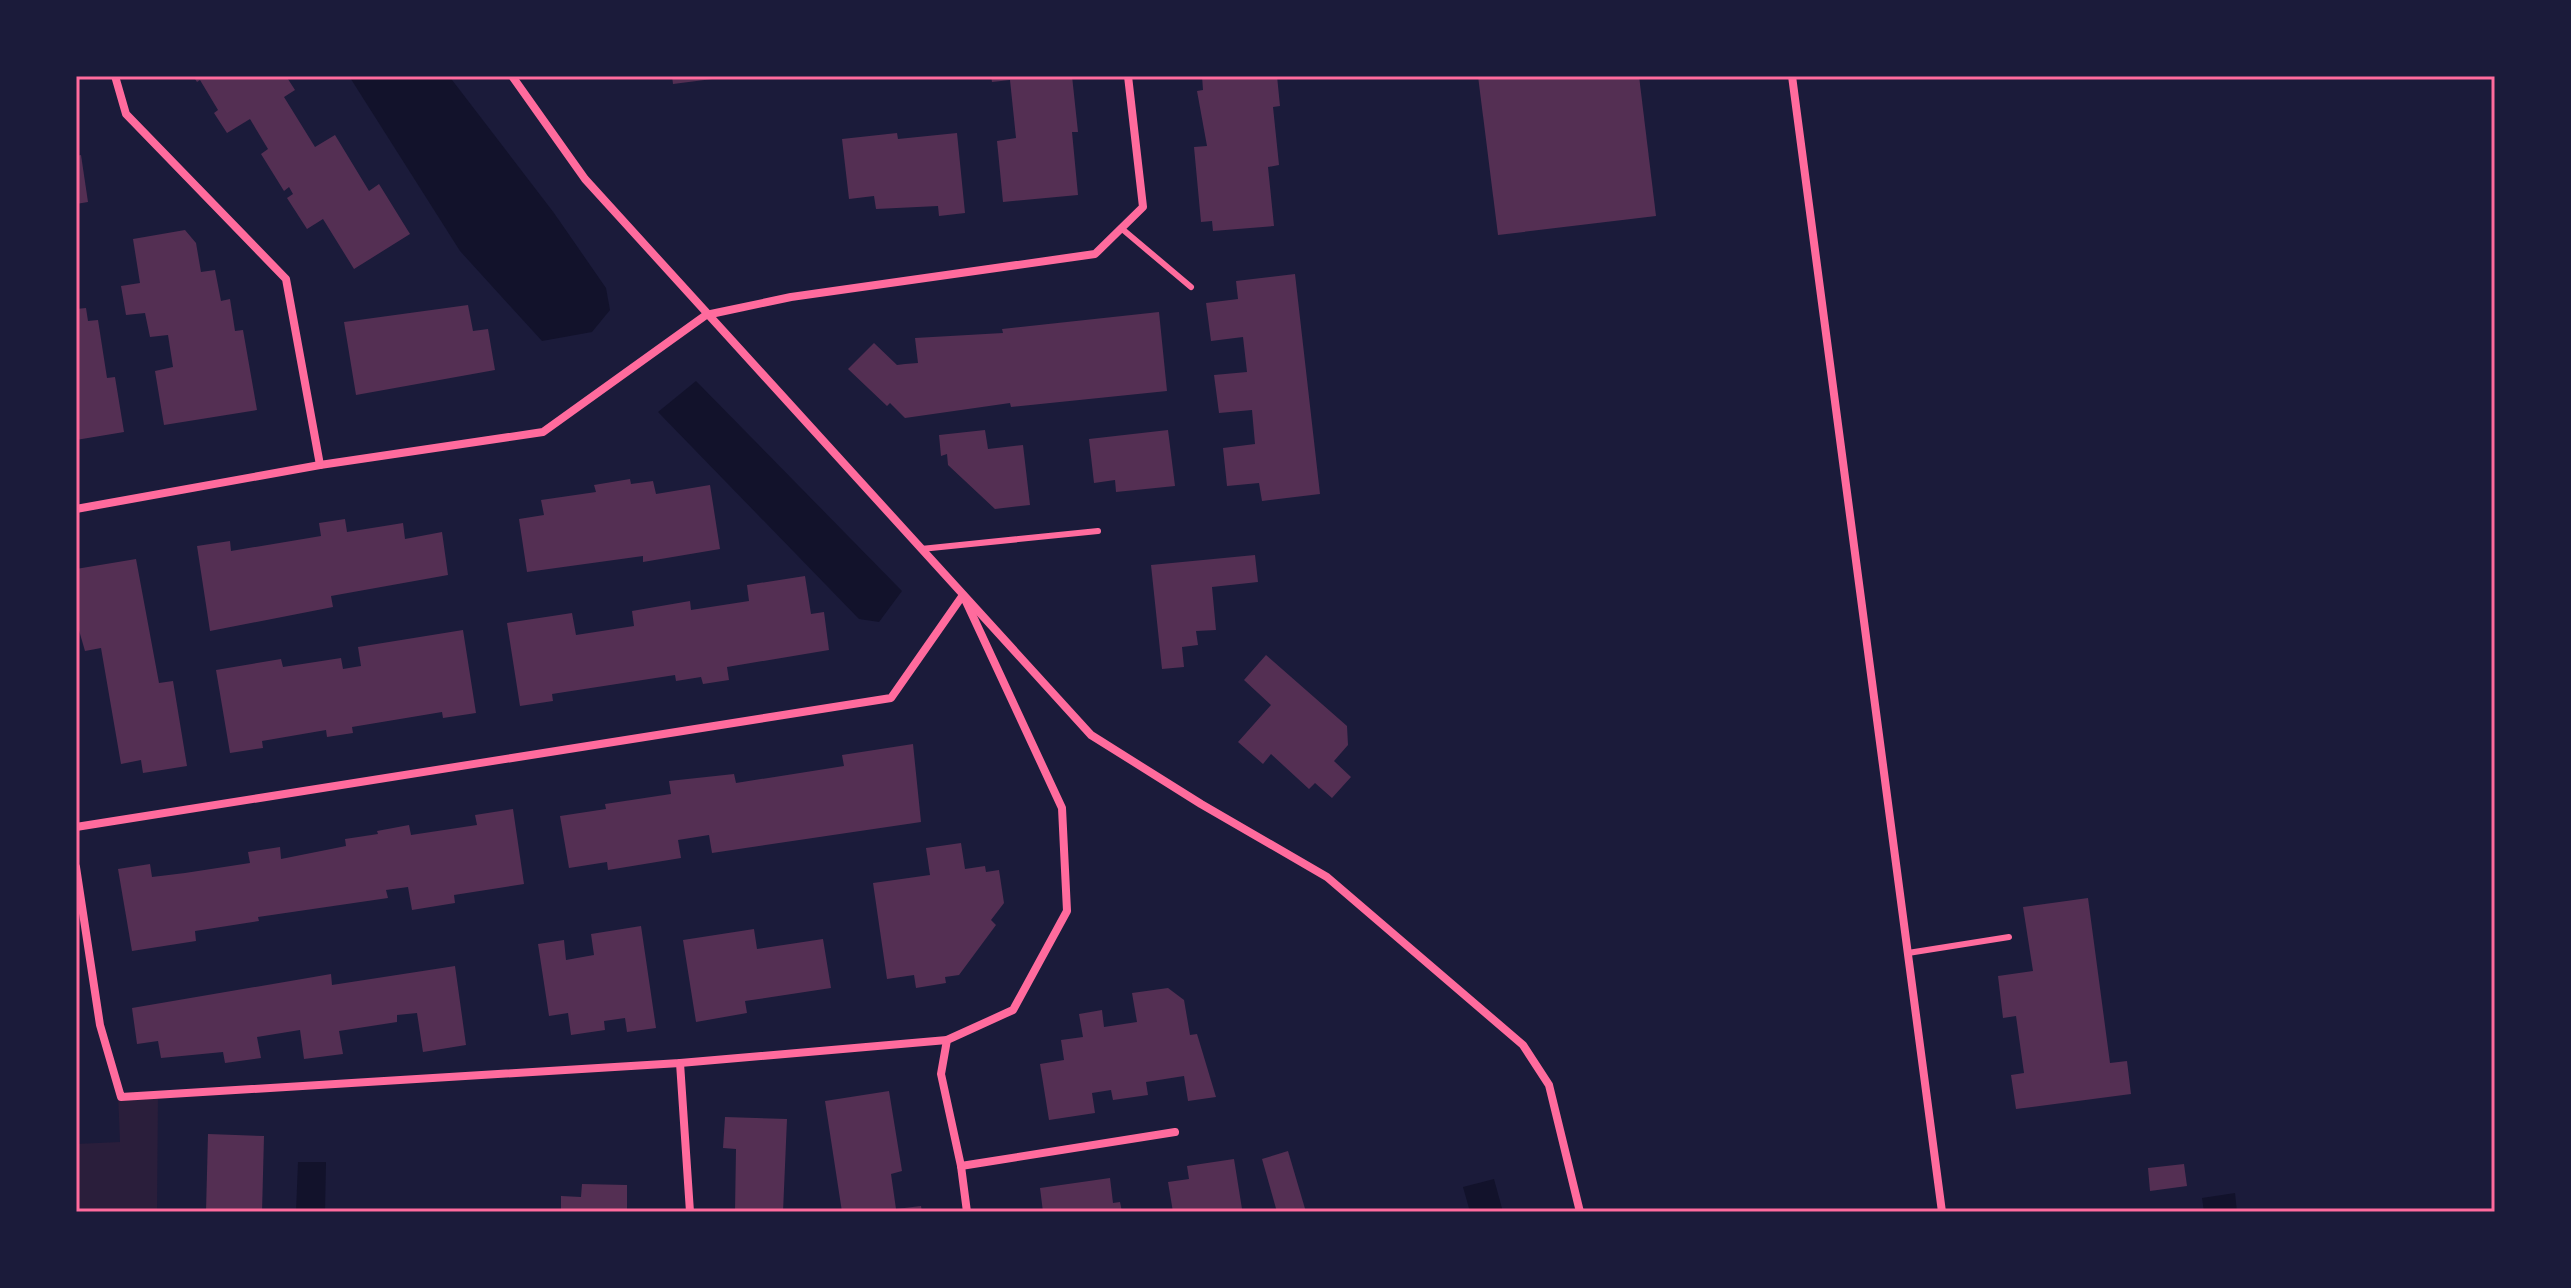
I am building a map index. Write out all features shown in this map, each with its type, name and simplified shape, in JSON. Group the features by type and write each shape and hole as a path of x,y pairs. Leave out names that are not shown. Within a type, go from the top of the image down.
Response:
{"street":[{"path":"115,76 126,114 286,279 320,465"},
{"path":"512,76 585,179 1091,735 1201,804 1327,877 1523,1045 1549,1085 1580,1212"},
{"path":"76,509 320,465 543,432 706,315 791,297 1095,254 1143,207 1128,76"},
{"path":"1792,76 1942,1212"},
{"path":"76,827 891,698 963,595"},
{"path":"76,867 100,1025 121,1097 680,1063 947,1040 1013,1010 1067,911 1062,808 963,595"},
{"path":"947,1040 941,1074 961,1166 967,1212"},
{"path":"680,1063 690,1212"},
{"path":"961,1166 1175,1132"}],"lane":[{"path":"1121,228 1191,287"},
{"path":"921,549 1098,531"},
{"path":"1908,953 2009,937"}],"shaded area":[{"path":"349,76 449,76 554,213 606,288 610,310 592,332 542,341 460,251"},
{"path":"696,381 902,591 879,622 859,619 658,412"},
{"path":"158,1092 157,1212 76,1212 76,1144 120,1142 118,1093"},
{"path":"298,1162 326,1162 325,1212 296,1212"},
{"path":"1494,1179 1503,1212 1470,1212 1463,1187"},
{"path":"2235,1193 2237,1212 2204,1212 2202,1198"}],"building":[{"path":"193,76 286,76 295,90 284,97 315,147 335,135 369,191 379,184 410,234 354,269 323,219 307,229 287,198 293,194 289,187 284,191 261,154 268,149 250,119 227,133 214,113 218,110 200,80 197,82"},
{"path":"672,76 719,76 720,78 673,84"},
{"path":"991,76 1072,76 1078,132 1072,132 1078,195 1003,202 997,141 1016,138 1010,80 992,82"},
{"path":"1202,76 1277,76 1280,106 1273,107 1279,165 1268,167 1274,226 1213,231 1212,221 1201,222 1194,147 1207,146 1197,91 1203,90"},
{"path":"1478,76 1639,76 1656,216 1498,235"},
{"path":"897,133 898,139 957,133 965,213 939,216 938,206 876,209 874,196 849,199 842,139"},
{"path":"81,155 88,202 76,204 76,156"},
{"path":"185,230 196,243 201,272 215,270 221,301 230,299 235,331 243,330 257,410 164,425 155,371 173,367 168,335 150,337 145,313 126,315 121,286 140,283 133,239"},
{"path":"1295,274 1320,494 1262,501 1259,483 1227,486 1223,448 1255,444 1252,410 1219,413 1214,375 1247,372 1243,337 1211,341 1206,303 1238,299 1236,281"},
{"path":"468,305 473,331 488,329 495,370 356,395 344,322"},
{"path":"86,308 88,321 98,320 107,378 115,377 124,432 76,440 76,309"},
{"path":"1159,312 1167,391 1011,407 1010,403 905,418 890,403 887,406 848,369 874,343 897,365 918,363 915,338 1003,333 1002,329"},
{"path":"985,430 988,449 1023,445 1030,505 995,509 948,465 947,454 941,456 939,435"},
{"path":"1168,430 1175,486 1116,492 1115,480 1094,483 1089,439"},
{"path":"630,479 631,484 653,481 656,494 710,485 720,549 643,562 643,556 527,572 519,519 544,515 541,500 596,492 594,485"},
{"path":"345,519 347,532 403,523 405,539 442,532 448,575 331,596 333,607 210,631 197,546 230,541 231,551 321,536 319,523"},
{"path":"1255,555 1258,582 1212,587 1216,630 1196,631 1198,645 1182,647 1184,667 1162,669 1151,565"},
{"path":"136,559 159,683 173,681 187,766 143,773 141,760 121,764 101,648 85,651 76,620 76,569"},
{"path":"805,576 811,614 824,612 829,650 727,667 729,680 703,684 701,677 676,681 675,675 552,694 553,701 520,706 507,623 572,613 576,635 634,626 632,611 690,601 691,610 749,601 747,585"},
{"path":"463,630 476,713 443,718 442,712 352,727 353,733 327,737 326,730 262,741 263,748 230,753 216,670 281,659 283,667 341,658 343,669 361,666 358,647"},
{"path":"1266,655 1347,726 1348,745 1334,761 1351,777 1332,798 1315,783 1309,789 1271,754 1263,764 1238,742 1271,705 1244,680"},
{"path":"913,744 921,822 712,853 709,835 678,840 681,858 608,870 607,862 569,868 560,816 606,809 605,804 671,794 669,781 734,774 736,783 844,766 842,755"},
{"path":"513,809 524,884 454,895 455,903 412,910 408,887 386,890 388,898 258,917 259,921 195,931 196,941 132,951 118,869 150,864 152,877 185,873 250,863 248,852 280,847 281,859 346,846 345,839 409,825 411,835 477,825 475,815"},
{"path":"961,843 965,869 985,866 986,872 999,870 1004,903 991,920 996,925 959,975 945,977 946,983 916,988 914,975 887,979 873,883 930,875 926,848"},
{"path":"2088,898 2110,1063 2127,1061 2131,1094 2016,1109 2011,1075 2024,1073 2016,1016 2003,1018 1998,976 2033,971 2023,907"},
{"path":"641,926 656,1028 627,1032 625,1018 604,1021 605,1030 571,1035 568,1013 549,1016 538,944 564,940 566,960 594,955 591,934"},
{"path":"754,929 757,949 823,939 831,988 745,1001 747,1013 696,1022 683,940"},
{"path":"455,966 466,1045 423,1052 417,1013 397,1015 397,1022 339,1031 343,1054 304,1059 300,1030 257,1037 261,1058 225,1063 223,1052 161,1058 158,1041 137,1044 132,1008 331,974 332,985"},
{"path":"1168,988 1184,1000 1190,1035 1197,1034 1216,1097 1188,1101 1184,1076 1146,1082 1148,1095 1113,1100 1111,1090 1092,1093 1095,1113 1049,1120 1040,1064 1064,1060 1061,1040 1083,1037 1079,1014 1102,1010 1104,1027 1137,1022 1132,993"},
{"path":"889,1091 902,1171 891,1174 896,1209 921,1206 922,1212 842,1212 825,1101"},
{"path":"725,1117 787,1119 783,1212 735,1212 736,1149 723,1148"},
{"path":"208,1134 264,1136 262,1212 206,1212"},
{"path":"1288,1151 1306,1212 1277,1212 1262,1159"},
{"path":"1234,1159 1242,1209 1173,1212 1168,1182 1189,1179 1187,1166"},
{"path":"2184,1164 2187,1186 2150,1191 2148,1168"},
{"path":"1110,1178 1113,1203 1120,1202 1122,1212 1043,1212 1040,1188"},
{"path":"582,1184 627,1185 627,1212 561,1212 561,1196 581,1197"}]}
